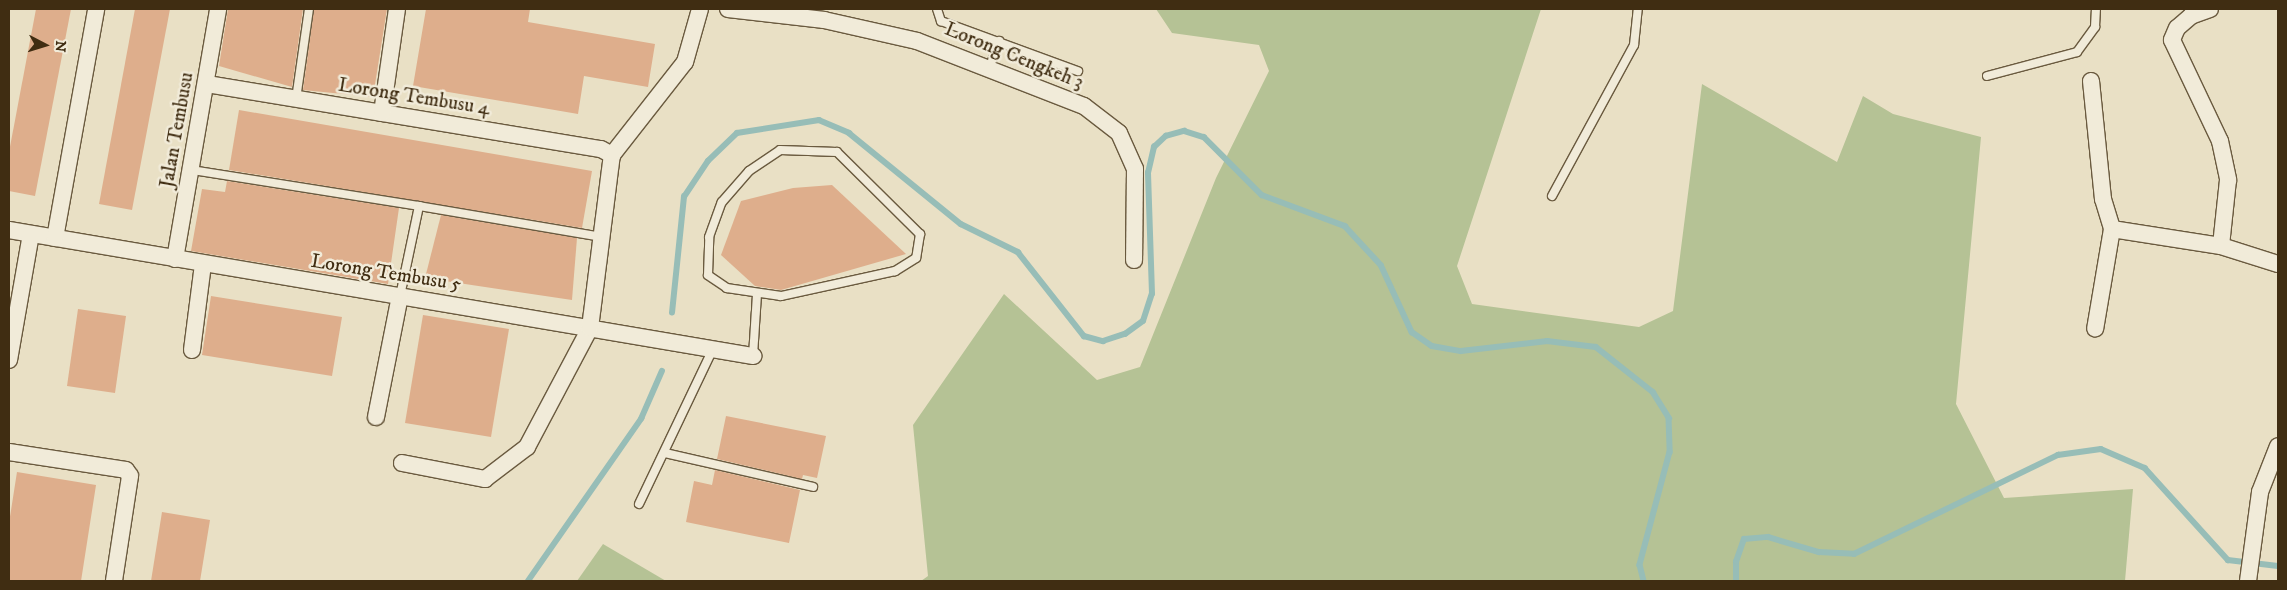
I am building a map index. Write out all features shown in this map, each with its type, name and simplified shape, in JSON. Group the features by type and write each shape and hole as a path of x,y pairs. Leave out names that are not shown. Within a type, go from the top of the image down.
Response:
{"street":[{"path":"55,238 96,9"},
{"name":"Jalan Tembusu","path":"175,259 207,84 218,9"},
{"path":"382,113 397,9"},
{"path":"402,463 485,479 526,448 590,328 612,155 684,62 700,9"},
{"name":"Lorong Cengkeh 3","path":"728,9 825,14 918,41 1084,106 1119,133 1135,169 1134,260"},
{"path":"2210,9 2190,12 2177,28 2172,40 2220,141 2228,180 2221,246"},
{"path":"2091,82 2103,199 2112,229 2095,329"},
{"name":"Lorong Tembusu 4","path":"207,84 602,149 612,155"},
{"path":"2112,229 2221,246 2278,264"},
{"name":"Lorong Tembusu 5","path":"9,230 753,356"},
{"path":"9,360 31,234"},
{"path":"192,350 203,264"},
{"path":"376,417 400,296"},
{"path":"2248,581 2260,492 2278,446"},
{"path":"9,452 126,470 130,476 114,581"}],"lane":[{"path":"296,99 309,9"},
{"path":"937,9 941,20 1078,71"},
{"path":"1552,196 1634,45 1638,9"},
{"path":"1987,76 2077,52 2095,26 2096,9"},
{"path":"989,68 999,40"},
{"path":"780,150 837,152 920,234 916,258 895,271 820,289 757,294 727,288 708,275 709,237 722,202 748,171 780,150"},
{"path":"192,170 603,237"},
{"path":"400,296 419,206"},
{"path":"753,356 757,294"},
{"path":"639,504 713,349"},
{"path":"664,453 814,486"}],"green space":[{"path":"1156,9 1541,9 1457,266 1472,304 1639,327 1673,311 1702,84 1837,162 1863,96 1893,114 1981,137 1956,404 2004,498 2133,489 2125,581 921,581 928,576 913,425 1004,294 1097,380 1140,367 1216,178 1269,71 1259,45 1172,33"},
{"path":"603,544 666,581 577,581"}],"building":[{"path":"36,9 71,9 35,196 9,191 9,152"},
{"path":"135,9 170,9 132,210 99,204"},
{"path":"228,9 303,9 292,87 219,66"},
{"path":"314,9 387,9 373,97 303,90"},
{"path":"426,9 530,9 528,22 655,44 648,87 584,76 578,114 413,86"},
{"path":"239,110 592,171 582,228 229,170"},
{"path":"227,181 399,208 388,284 191,251 202,189 225,192"},
{"path":"832,185 906,254 781,290 755,286 721,255 741,201 793,188"},
{"path":"441,215 577,238 572,300 425,278"},
{"path":"211,296 342,317 332,376 202,355"},
{"path":"78,309 126,316 115,393 67,386"},
{"path":"423,315 509,329 491,437 405,423"},
{"path":"726,416 826,436 817,478 803,475 802,479 717,459"},
{"path":"715,470 800,490 789,543 686,522 694,481 712,485"},
{"path":"17,472 96,485 81,581 9,581 9,523"},
{"path":"162,512 210,520 200,581 151,581"}],"waterway":[{"path":"672,313 684,197 708,161 737,133 819,120 849,133 961,224 1018,252 1084,336 1103,341 1125,334 1143,321 1152,294 1148,173 1154,147 1166,136 1184,131 1204,137 1262,195 1345,226 1381,265 1412,332 1432,346 1461,351 1547,341 1596,347 1653,392 1669,418 1670,452 1640,565 1644,581"},
{"path":"528,581 641,419 662,371"},
{"path":"1736,581 1736,562 1744,539 1768,537 1819,552 1854,554 2058,455 2101,449 2145,468 2228,560 2278,566"}]}
